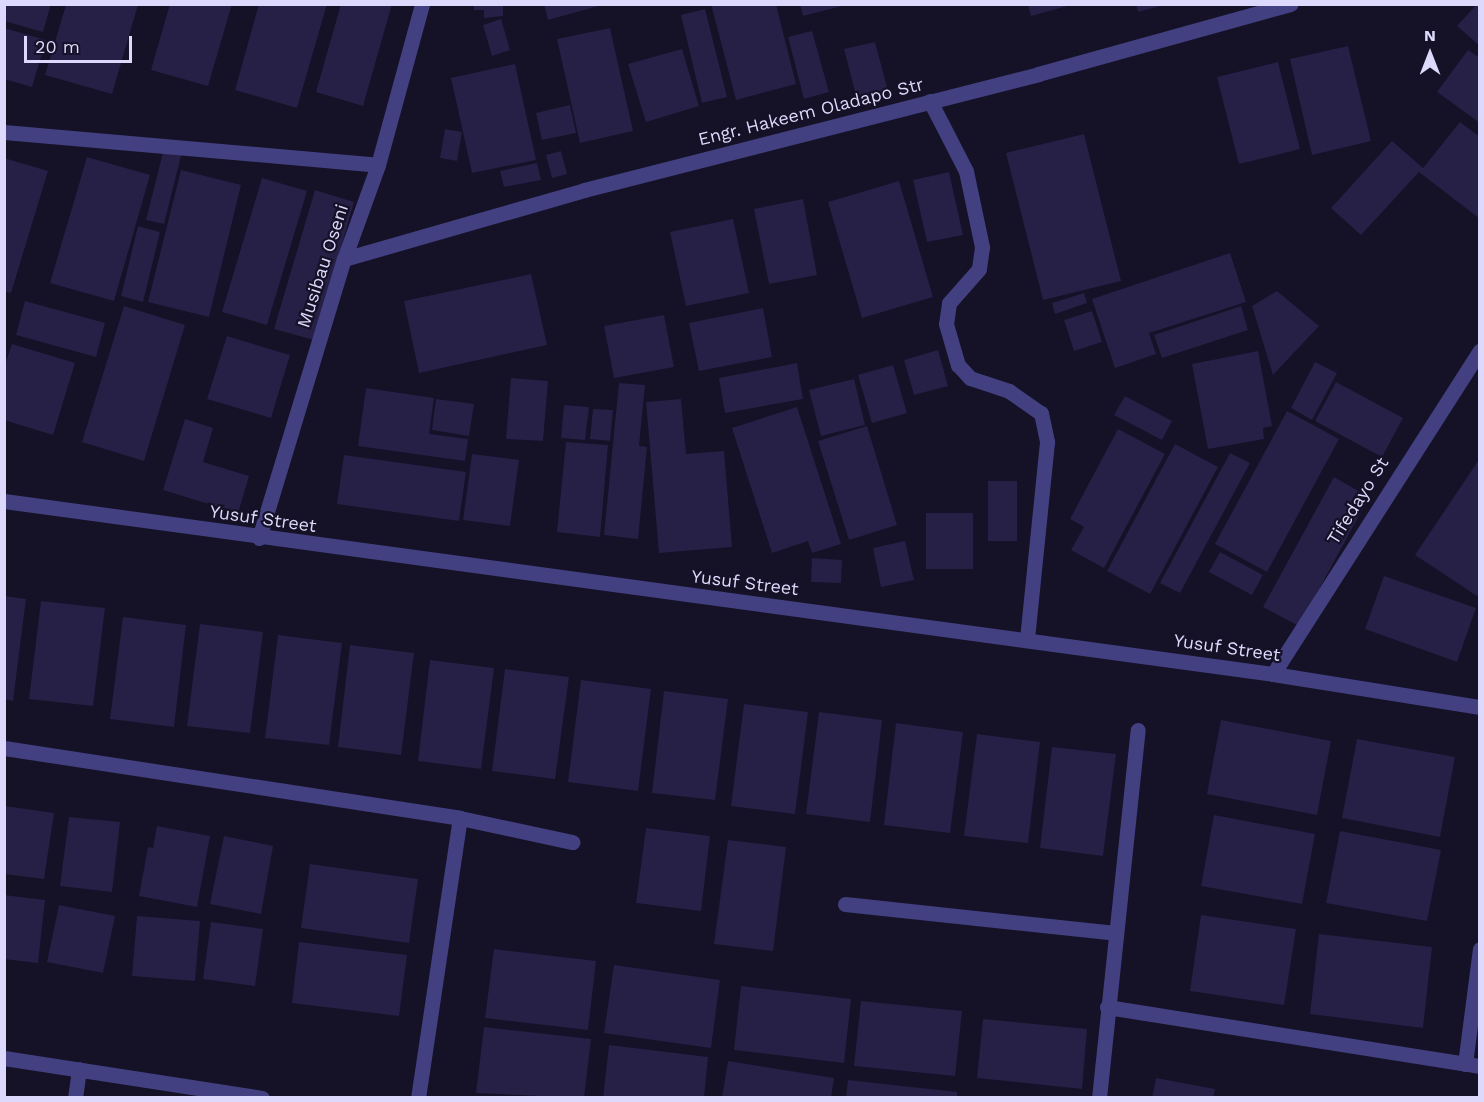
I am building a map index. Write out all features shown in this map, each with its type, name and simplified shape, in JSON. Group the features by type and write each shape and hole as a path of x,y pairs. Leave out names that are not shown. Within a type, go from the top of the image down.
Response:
{"street":[{"name":"Musibau Oseni","path":"259,538 344,259 378,165 422,4"},
{"name":"Engr. Hakeem Oladapo Str","path":"344,259 584,190 930,101 1290,4"},
{"path":"930,101 966,171 982,247 979,269 949,303 946,324 958,365 970,378 1009,391 1041,413 1047,442 1027,639"},
{"path":"4,132 378,165"},
{"name":"Tifedayo St","path":"1273,674 1479,350"},
{"name":"Yusuf Street","path":"4,501 259,538 1027,639 1273,674 1479,707"},
{"path":"1099,1098 1138,730"},
{"path":"4,748 460,818 572,842"},
{"path":"418,1098 460,818"},
{"path":"845,904 1115,933"},
{"path":"1107,1007 1472,1065 1479,949"},
{"path":"4,1058 262,1098"},
{"path":"75,1098 80,1070"}],"building":[{"path":"4,4 51,4 43,32 4,21"},
{"path":"170,4 232,4 208,86 151,70"},
{"path":"259,4 327,4 297,108 235,90"},
{"path":"341,4 392,4 363,106 316,92"},
{"path":"474,4 503,4 503,16 484,18 484,10 474,10"},
{"path":"544,4 602,4 602,5 548,20"},
{"path":"711,4 776,4 796,84 736,100"},
{"path":"1136,4 1163,4 1164,5 1138,12"},
{"path":"1477,4 1480,4 1480,46 1457,26"},
{"path":"66,5 138,5 112,94 45,75"},
{"path":"800,5 846,5 803,16"},
{"path":"1028,5 1071,5 1031,16"},
{"path":"705,9 727,97 702,103 681,15"},
{"path":"501,19 510,50 492,56 483,25"},
{"path":"4,28 46,40 32,87 4,79"},
{"path":"610,28 633,131 580,143 557,39"},
{"path":"812,31 829,92 804,99 788,37"},
{"path":"875,42 888,91 857,99 844,49"},
{"path":"1348,46 1371,141 1312,155 1290,59"},
{"path":"682,49 699,106 646,122 628,64"},
{"path":"1468,50 1480,58 1480,123 1437,92"},
{"path":"1278,62 1300,149 1239,164 1217,77"},
{"path":"515,64 536,160 472,173 451,78"},
{"path":"570,105 576,133 542,140 536,113"},
{"path":"1460,122 1480,137 1480,219 1419,172 1361,235 1331,208 1392,141 1423,168"},
{"path":"445,129 462,132 457,161 440,158"},
{"path":"1084,134 1121,281 1043,300 1006,153"},
{"path":"164,148 182,152 164,224 146,220"},
{"path":"561,151 567,174 552,178 546,155"},
{"path":"87,157 150,175 114,301 50,283"},
{"path":"4,158 48,171 11,293 4,291"},
{"path":"537,163 541,180 504,187 500,171"},
{"path":"181,170 241,185 209,317 148,302"},
{"path":"949,172 963,235 927,242 913,180"},
{"path":"262,178 307,191 267,325 222,312"},
{"path":"899,181 933,297 862,318 828,202"},
{"path":"315,190 354,202 314,340 274,329"},
{"path":"803,199 817,275 769,284 754,209"},
{"path":"733,219 749,293 686,306 670,232"},
{"path":"138,226 160,232 143,302 121,296"},
{"path":"1230,253 1246,302 1149,333 1156,354 1115,368 1092,299"},
{"path":"531,274 547,345 419,373 404,301"},
{"path":"1277,291 1319,326 1273,375 1252,306"},
{"path":"1084,293 1087,303 1055,314 1052,303"},
{"path":"25,301 105,323 96,357 16,335"},
{"path":"124,306 185,325 144,461 82,442"},
{"path":"1241,306 1248,330 1162,358 1154,335"},
{"path":"763,308 772,357 699,371 689,323"},
{"path":"1092,311 1102,342 1074,351 1064,320"},
{"path":"664,315 674,367 614,378 604,326"},
{"path":"227,336 290,355 271,418 207,399"},
{"path":"12,344 75,363 53,435 4,420 4,368"},
{"path":"938,350 948,386 914,395 904,360"},
{"path":"1258,351 1272,426 1263,428 1264,439 1208,449 1192,364"},
{"path":"1315,362 1337,373 1312,420 1291,408"},
{"path":"797,363 803,399 725,413 719,378"},
{"path":"893,365 907,413 872,423 858,375"},
{"path":"511,378 548,381 543,441 506,439"},
{"path":"854,379 865,425 821,436 809,390"},
{"path":"1336,382 1403,418 1382,457 1315,421"},
{"path":"619,383 645,385 639,446 647,447 638,539 604,535"},
{"path":"366,388 434,398 429,434 468,439 465,461 358,446"},
{"path":"1125,396 1172,421 1162,440 1114,415"},
{"path":"436,399 474,404 469,436 432,430"},
{"path":"681,399 686,454 724,451 732,547 659,553 646,402"},
{"path":"564,405 589,407 585,440 561,438"},
{"path":"797,407 841,544 812,553 808,541 772,553 732,428"},
{"path":"593,409 613,410 610,441 590,439"},
{"path":"1287,411 1339,439 1267,572 1215,544"},
{"path":"185,419 213,428 203,462 249,476 238,513 163,490"},
{"path":"867,426 897,525 849,540 818,441"},
{"path":"1118,429 1165,454 1104,568 1071,550 1084,527 1070,519"},
{"path":"566,442 608,445 600,537 557,532"},
{"path":"1175,444 1218,467 1150,594 1107,571"},
{"path":"1230,453 1250,463 1180,593 1160,583"},
{"path":"472,454 519,460 510,526 463,520"},
{"path":"344,455 466,472 459,521 337,504"},
{"path":"1480,458 1480,592 1477,596 1415,555"},
{"path":"1334,477 1369,497 1299,626 1263,607"},
{"path":"988,481 1017,481 1017,541 988,541"},
{"path":"926,513 973,513 973,569 926,569"},
{"path":"905,541 914,580 881,587 873,548"},
{"path":"1220,552 1263,575 1252,595 1209,572"},
{"path":"812,558 842,560 841,583 811,582"},
{"path":"1384,576 1476,608 1457,662 1365,629"},
{"path":"4,596 26,599 13,701 4,699"},
{"path":"41,601 105,608 93,706 29,699"},
{"path":"123,617 186,625 174,727 110,719"},
{"path":"200,624 263,632 250,733 187,726"},
{"path":"278,635 342,643 329,745 265,738"},
{"path":"350,645 414,653 401,755 338,747"},
{"path":"430,660 494,668 481,769 418,761"},
{"path":"505,669 569,677 555,779 492,771"},
{"path":"581,680 651,689 638,791 568,782"},
{"path":"664,691 728,699 715,800 652,793"},
{"path":"744,704 808,712 795,814 731,806"},
{"path":"819,712 882,720 870,822 806,814"},
{"path":"1221,720 1331,741 1317,815 1207,794"},
{"path":"896,723 963,732 950,833 884,825"},
{"path":"977,734 1040,742 1028,843 964,836"},
{"path":"1357,739 1455,757 1440,837 1342,818"},
{"path":"1052,747 1116,754 1103,856 1040,848"},
{"path":"5,806 54,813 44,879 4,874"},
{"path":"1214,815 1315,834 1302,904 1201,886"},
{"path":"69,817 120,822 112,892 60,886"},
{"path":"157,826 210,836 197,907 139,896 148,847 153,848"},
{"path":"646,828 710,836 701,911 636,903"},
{"path":"1340,831 1441,850 1427,921 1326,903"},
{"path":"224,836 273,846 261,914 210,904"},
{"path":"728,840 786,847 773,951 714,944"},
{"path":"310,864 418,879 409,943 301,928"},
{"path":"4,895 45,900 38,963 4,959"},
{"path":"59,905 115,916 103,973 47,962"},
{"path":"1201,915 1296,929 1284,1005 1190,991"},
{"path":"137,916 200,921 195,981 132,976"},
{"path":"211,922 263,929 255,986 203,979"},
{"path":"1319,934 1432,947 1423,1028 1310,1014"},
{"path":"299,942 407,955 399,1016 292,1003"},
{"path":"494,949 596,961 588,1030 485,1018"},
{"path":"614,965 720,980 711,1048 604,1033"},
{"path":"741,986 851,999 844,1063 734,1050"},
{"path":"861,1001 962,1011 955,1076 854,1066"},
{"path":"983,1019 1087,1029 1082,1089 977,1078"},
{"path":"484,1027 591,1039 584,1098 476,1093"},
{"path":"609,1045 708,1057 704,1098 603,1098"},
{"path":"728,1061 834,1078 831,1098 722,1098"},
{"path":"1156,1078 1215,1089 1213,1098 1152,1098"},
{"path":"848,1080 957,1092 957,1098 846,1098"}]}
